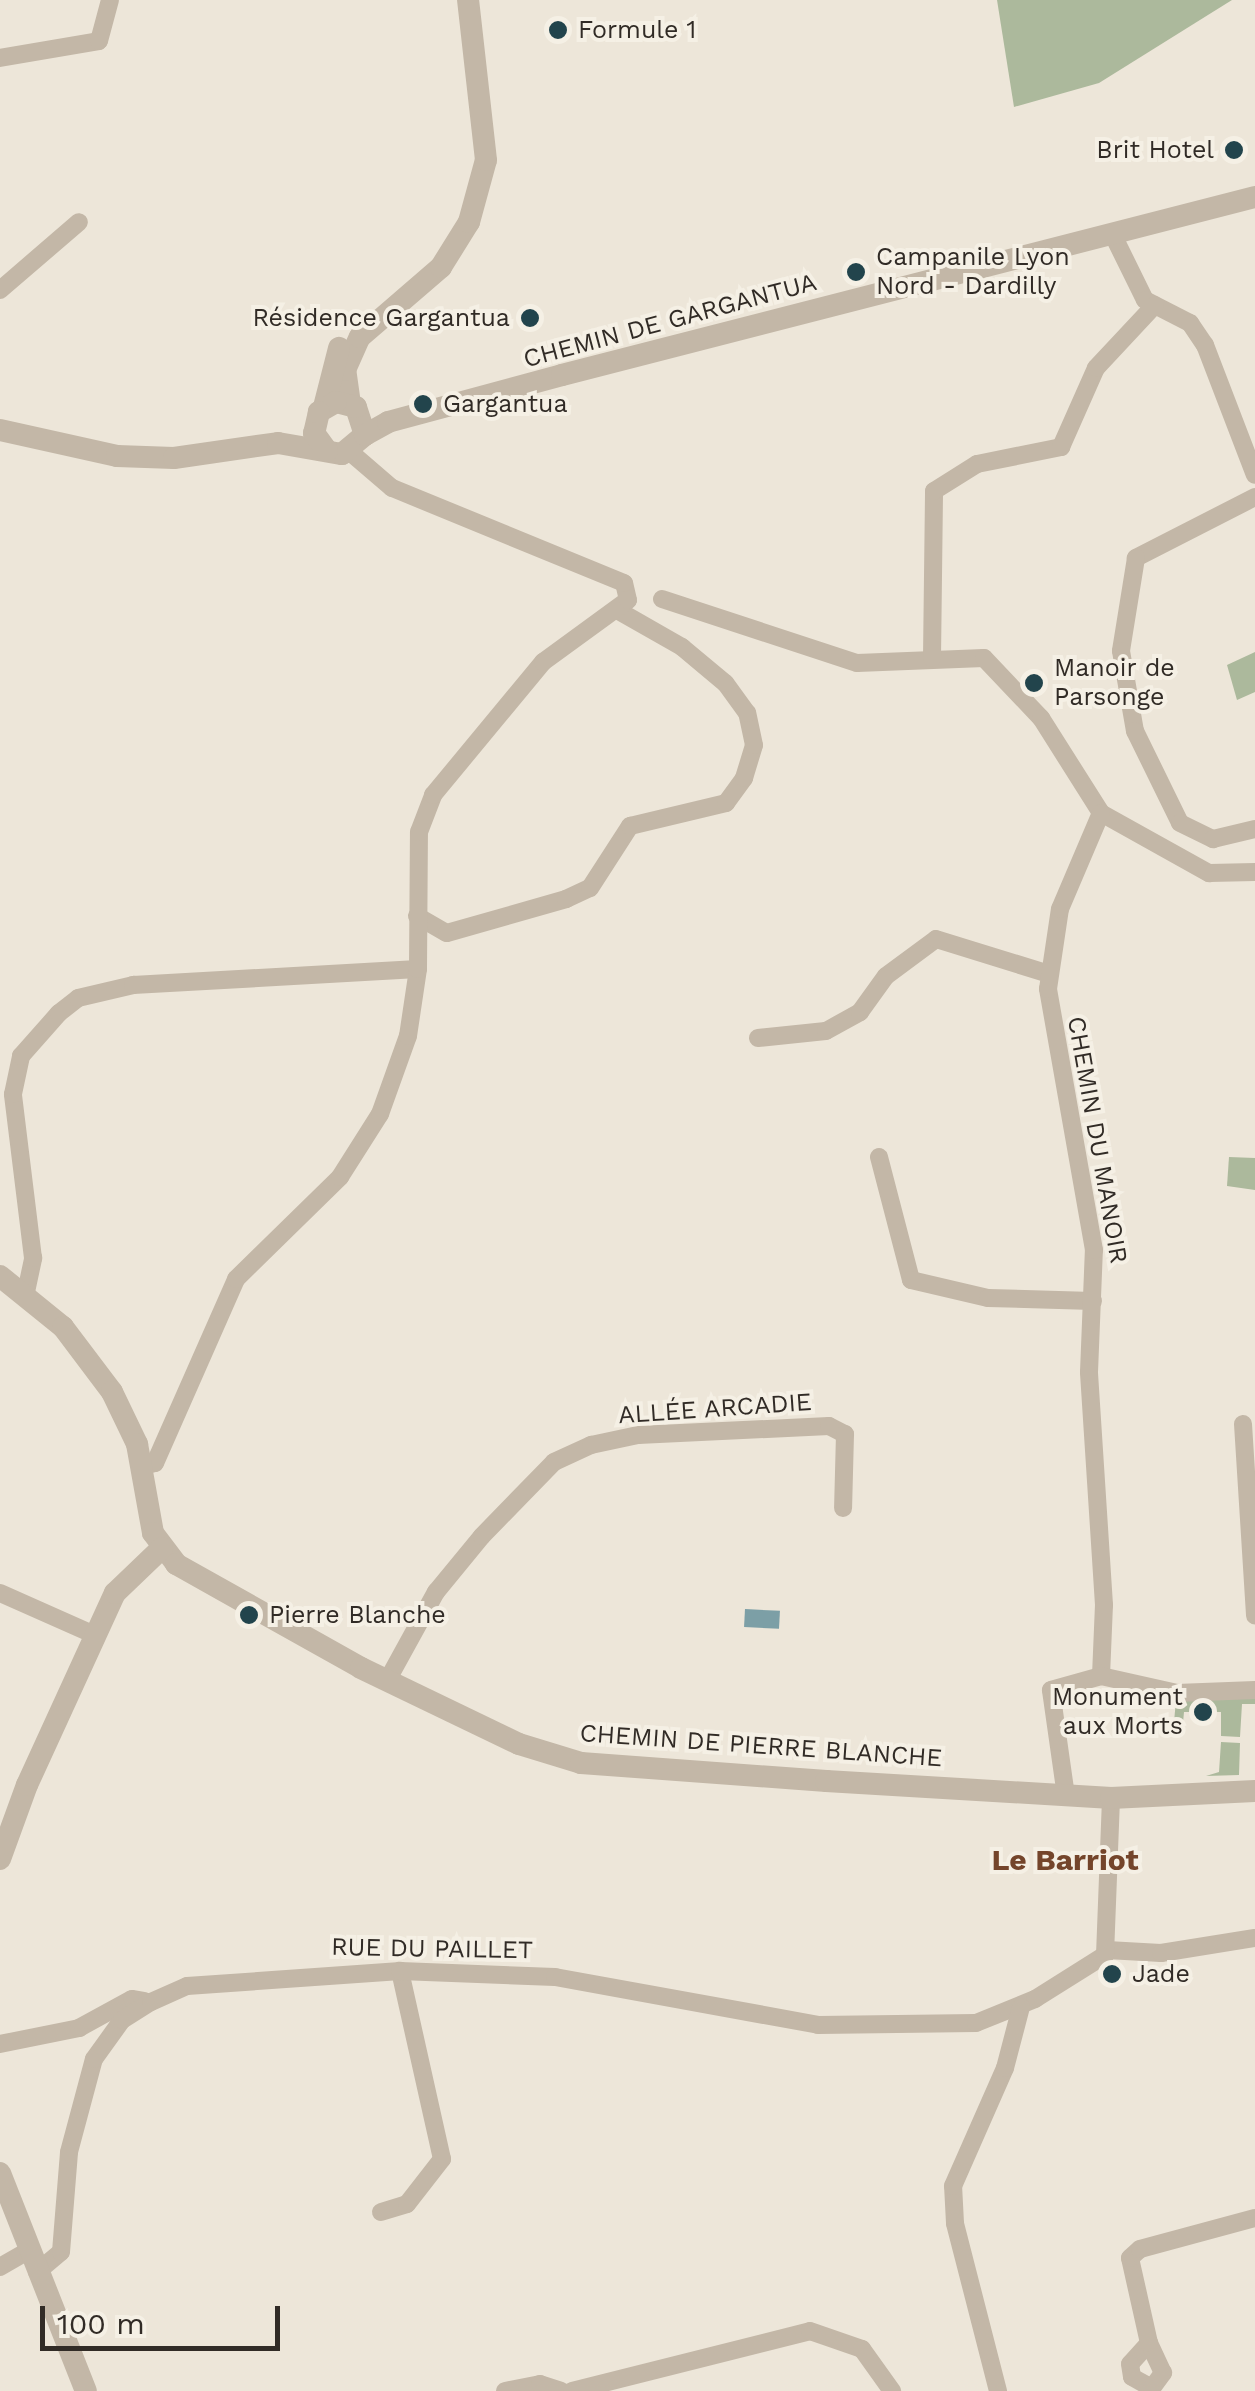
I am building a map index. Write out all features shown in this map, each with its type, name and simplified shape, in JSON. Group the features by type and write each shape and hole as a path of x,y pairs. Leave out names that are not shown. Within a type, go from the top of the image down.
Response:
{"street":[{"path":"0,58 100,41 110,0"},
{"path":"351,445 355,408 345,370 354,346 441,267 469,222 486,160 468,0"},
{"name":"CHEMIN DE GARGANTUA","path":"351,445 388,422 1255,197"},
{"path":"0,290 79,222"},
{"path":"1113,235 1144,300 1190,323 1205,345 1255,475"},
{"path":"143,1466 155,1463 236,1279 340,1177 370,1135 408,1036 418,969 418,832 433,795 543,662 619,611 627,589 392,488 351,445 314,432 349,332 401,300"},
{"path":"932,658 934,491 977,464 1061,446 1096,368 1155,305"},
{"path":"278,443 320,412 355,408 388,422"},
{"path":"0,430 132,457 278,443 351,445"},
{"path":"1255,497 1136,558 1121,651 1135,731 1180,823 1213,839 1255,829"},
{"path":"662,599 857,662 984,658 1041,718 1101,813 1209,874 1255,872"},
{"path":"417,916 447,933 566,899 590,888 630,826 726,802 744,778 754,745 736,698 682,648 619,611"},
{"name":"CHEMIN DU MANOIR","path":"1101,813 1060,909 1049,974 1051,1027 1092,1236 1094,1301 1089,1372 1101,1670"},
{"path":"758,1038 826,1031 860,1012 886,976 936,939 1049,974"},
{"path":"26,1292 33,1258 12,1094 21,1056 78,998 133,985 418,969"},
{"path":"879,1157 912,1280 988,1298 1094,1301"},
{"path":"0,1276 26,1292 103,1379 130,1426 143,1466 146,1502 162,1548 124,1581 95,1635 0,1859"},
{"path":"1243,1424 1255,1616"},
{"name":"ALLÉE ARCADIE","path":"387,1681 436,1592 482,1536 554,1462 591,1445 638,1434 830,1426 845,1434 844,1508"},
{"name":"CHEMIN DE PIERRE BLANCHE","path":"162,1548 190,1572 387,1681 518,1744 581,1763 1111,1798 1255,1791"},
{"path":"0,1593 95,1635"},
{"path":"1066,1796 1051,1690 1101,1670 1177,1694 1255,1690"},
{"path":"1111,1798 1107,1950 1161,1954 1255,1938"},
{"name":"RUE DU PAILLET","path":"33,2261 61,2252 69,2152 94,2059 122,2020 188,1986 400,1971 555,1977 818,2024 952,2027 1021,2007 1083,1972 1107,1950"},
{"path":"380,2212 407,2204 442,2160 400,1971"},
{"path":"0,2044 79,2028 132,1999 151,2002"},
{"path":"998,2391 956,2223 953,2186 1005,2068 1021,2007"},
{"path":"0,2173 86,2391"},
{"path":"1149,2343 1130,2258 1140,2249 1255,2218"},
{"path":"0,2267 33,2261"},
{"path":"572,2391 815,2331 862,2349 892,2391"},
{"path":"505,2391 540,2384 562,2391"}],"green space":[{"path":"997,0 1232,0 1099,83 1014,107"},
{"path":"1255,652 1255,692 1237,700 1227,665"},
{"path":"1229,1157 1255,1158 1255,1190 1227,1186"},
{"path":"1255,1696 1255,1704 1242,1704 1240,1737 1221,1736 1221,1712 1184,1712 1182,1734 1173,1733 1176,1700"},
{"path":"1221,1742 1240,1743 1239,1775 1206,1776 1219,1772"}],"water":[{"path":"745,1609 780,1611 779,1629 744,1627"}],"place":[{"name":"Formule 1","path":"558,30"},
{"name":"Brit Hotel","path":"1234,150"},
{"name":"Campanile Lyon Nord - Dardilly","path":"856,272"},
{"name":"Résidence Gargantua","path":"530,318"},
{"name":"Gargantua","path":"423,404"},
{"name":"Manoir de Parsonge","path":"1034,683"},
{"name":"Pierre Blanche","path":"249,1615"},
{"name":"Monument aux Morts","path":"1203,1712"},
{"name":"Jade","path":"1112,1974"}],"district":[{"name":"Le Barriot","path":"1065,1860"}]}
